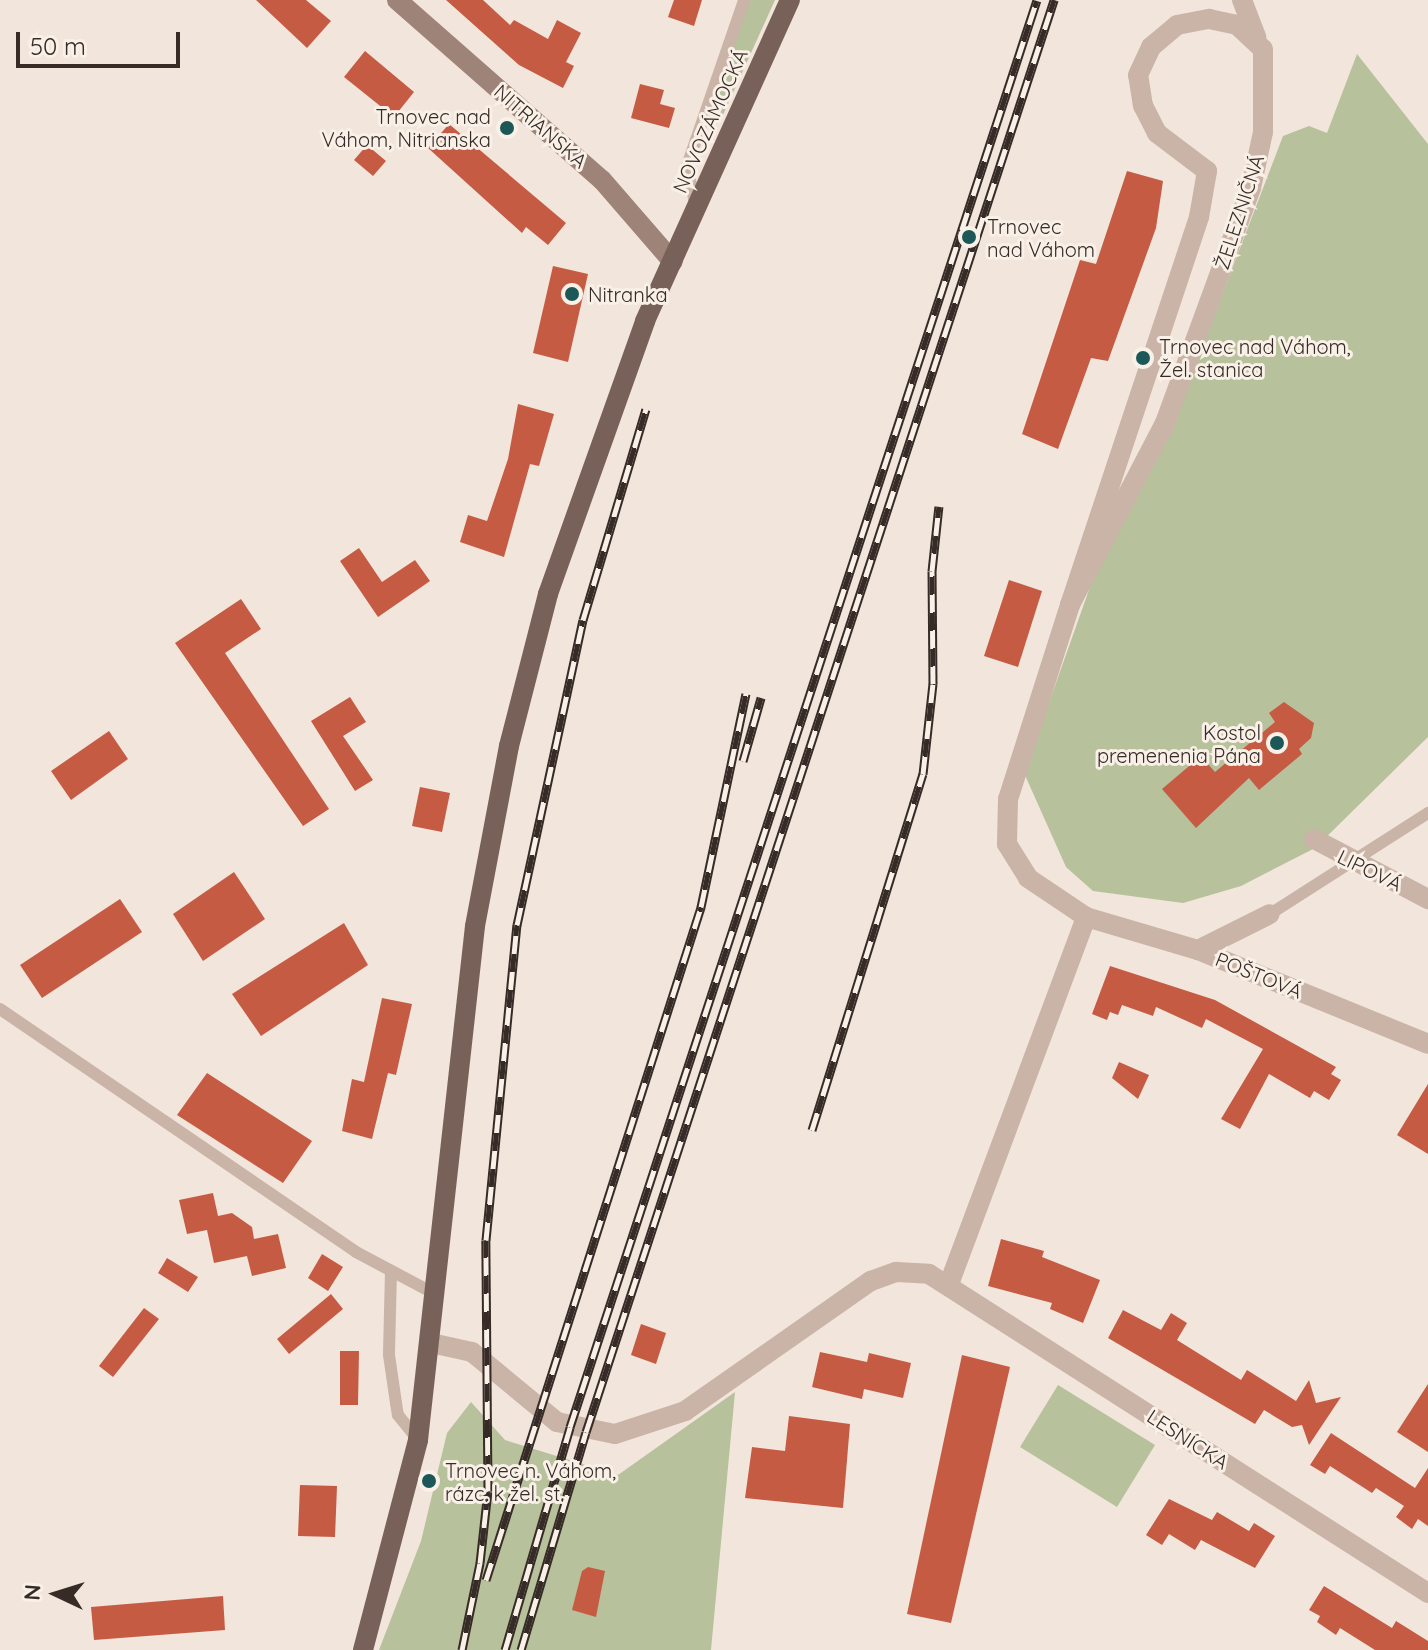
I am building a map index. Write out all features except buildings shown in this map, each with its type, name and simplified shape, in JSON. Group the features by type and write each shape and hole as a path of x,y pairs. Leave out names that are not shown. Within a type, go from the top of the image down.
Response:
{"main road":[{"name":"NITRIANSKA","path":"397,0 602,180 673,262"},
{"name":"NOVOZÁMOCKÁ","path":"363,1650 418,1440 475,926 509,746 571,520 645,321 790,0"}],"street":[{"path":"1242,0 1263,49"},
{"name":"ŽELEZNIČNÁ","path":"1070,605 1165,423 1251,188 1263,132 1263,49 1237,25 1209,19 1177,25 1151,47 1138,75 1143,106 1157,133 1207,171 1199,217 1070,605 1005,821 1007,844 1028,878 1086,917"},
{"name":"LIPOVÁ","path":"1314,839 1428,899"},
{"path":"1198,950 1270,914"},
{"path":"949,1284 1086,917"},
{"name":"POŠTOVÁ","path":"1086,917 1198,950 1428,1044"},
{"name":"LESNÍCKA","path":"431,1343 472,1352 557,1422 615,1434 685,1411 871,1281 896,1272 929,1274 1428,1593"}],"lane":[{"path":"697,211 687,166 744,0"},
{"path":"1270,914 1428,813"},
{"path":"0,1009 356,1252 435,1294"},
{"path":"391,1271 389,1355 396,1403 398,1415 418,1440"}],"green space":[{"path":"749,0 775,0 722,117 712,114"},
{"path":"1357,54 1428,144 1428,737 1315,848 1241,886 1183,903 1093,891 1066,867 1024,773 1090,587 1172,426 1283,136 1309,126 1327,133"},
{"path":"1058,1385 1155,1445 1117,1507 1020,1447"},
{"path":"735,1392 711,1650 379,1650 421,1541 447,1433 471,1402 505,1440 618,1475"}],"railway":[{"path":"505,1650 570,1427 1037,0"},
{"path":"521,1650 586,1432 1054,0"},
{"path":"462,1650 480,1563 488,1491 486,1240 517,925 583,620 646,409"},
{"path":"812,1130 923,774 933,684 932,571 939,506"},
{"path":"486,1580 701,907 746,694"},
{"path":"743,761 761,698"}],"place":[{"name":"Trnovec nad Váhom, Nitrianska","path":"507,128"},
{"name":"Trnovec nad Váhom","path":"969,237"},
{"name":"Nitranka","path":"572,294"},
{"name":"Trnovec nad Váhom, Žel. stanica","path":"1143,358"},
{"name":"Kostol premenenia Pána","path":"1277,743"},
{"name":"Trnovec n. Váhom, rázc. k žel. st.","path":"429,1481"}]}
